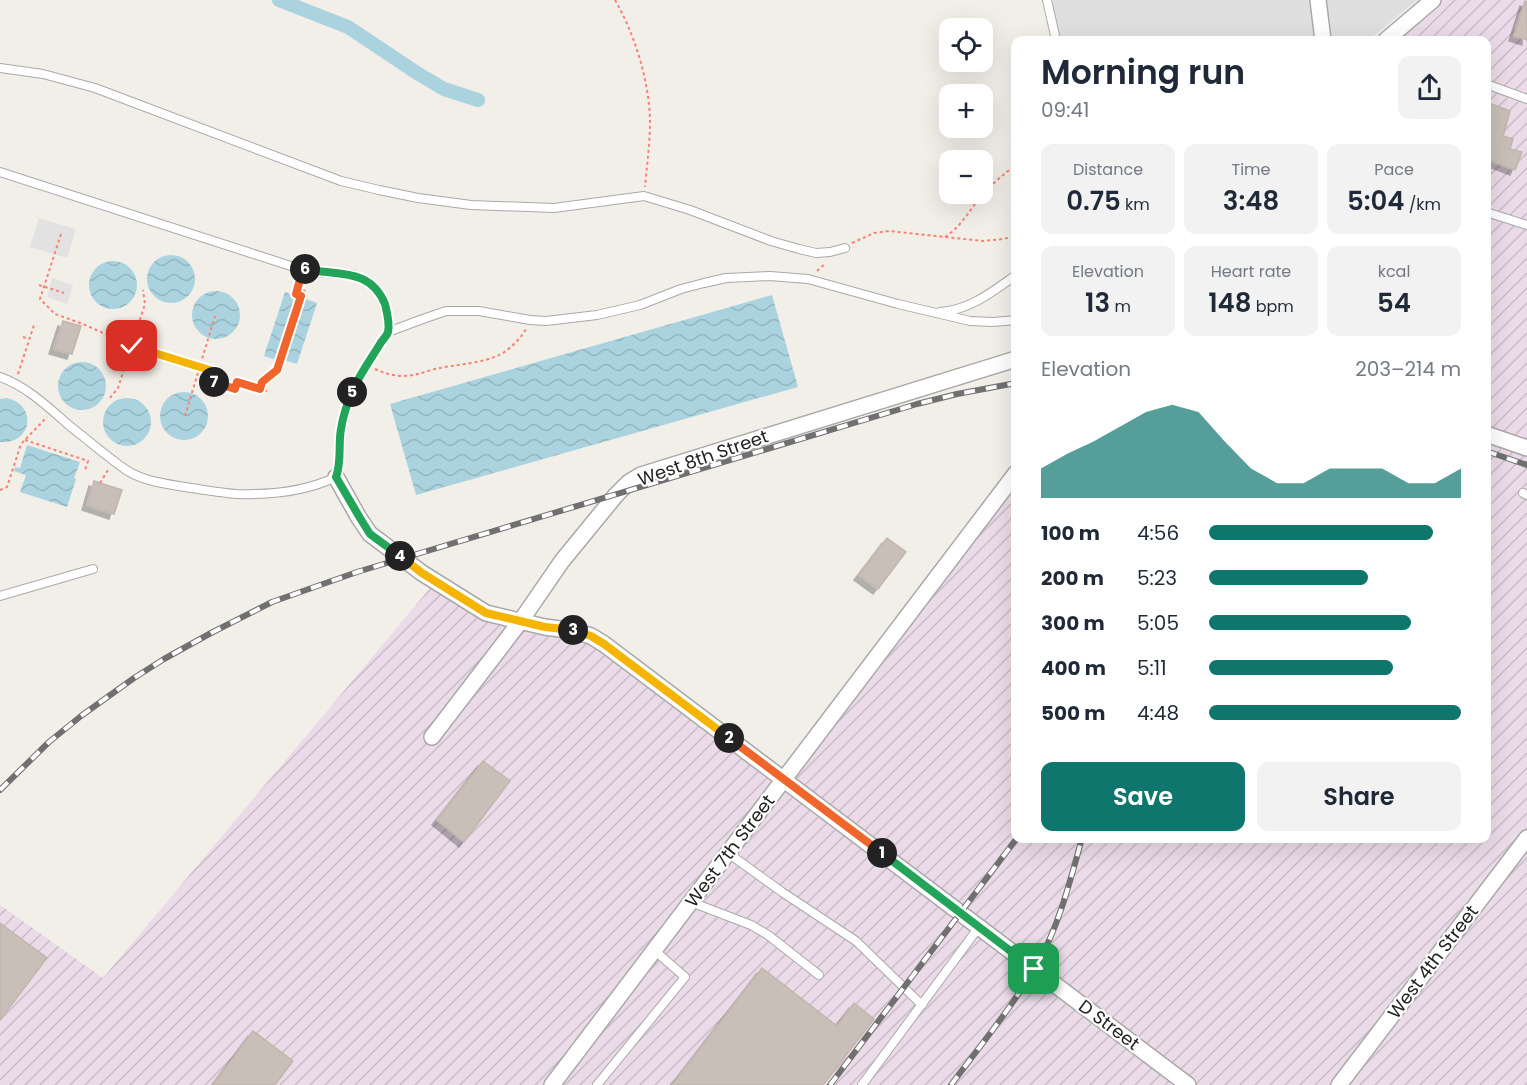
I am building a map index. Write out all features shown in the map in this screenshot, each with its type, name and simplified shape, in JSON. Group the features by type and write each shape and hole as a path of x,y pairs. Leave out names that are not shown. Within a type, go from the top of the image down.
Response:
{"street":[{"path":"1318,0 1322,36"},
{"path":"1391,36 1433,0"},
{"name":"West 8th Street","path":"432,737 520,622 562,561 628,483 641,475 1011,361"},
{"path":"1491,436 1527,448"},
{"name":"D Street","path":"336,477 370,534 422,573 486,613 545,627 574,630 604,644 1188,1085"},
{"name":"West 7th Street","path":"552,1085 1011,480"},
{"name":"West 4th Street","path":"1340,1085 1527,838"}],"lane":[{"path":"1047,0 1055,36"},
{"path":"0,68 43,74 96,88 341,181 379,190 471,205 554,208 644,196 799,249 816,253 845,248"},
{"path":"1491,86 1527,99"},
{"path":"0,172 303,269 352,275 369,283 381,297 388,317 388,332 354,387 346,406 336,477 312,486 278,492 236,494 162,484 139,477 124,469 45,403 13,382 0,377"},
{"path":"1491,214 1527,225"},
{"path":"388,332 446,311 479,310 546,321 615,311 704,283 726,278 759,277 808,279 970,321 1011,320"},
{"path":"933,312 952,311 967,306 982,299 1011,279"},
{"path":"0,596 93,569"},
{"path":"728,853 856,941 922,1005"},
{"path":"691,902 751,925 768,935 819,975"},
{"path":"862,1085 979,927"},
{"path":"597,1085 684,977 654,950"}],"path":[{"path":"615,0 630,30 646,91 650,128 644,196"},
{"path":"945,237 962,222 989,187 1011,169"},
{"path":"845,248 874,233 889,231 983,241 1011,238"},
{"path":"61,234 40,299 55,314 132,346 216,372 213,382 235,389 237,382 270,392"},
{"path":"260,389 262,382 277,370 301,296 296,294 303,269"},
{"path":"39,285 64,293"},
{"path":"297,288 308,291"},
{"path":"110,398 118,388 145,304 143,290"},
{"path":"185,416 215,316"},
{"path":"368,365 384,373 404,376 489,359 514,344 523,334 530,320"},
{"path":"13,382 20,372 34,325"},
{"path":"23,337 29,339"},
{"path":"0,490 7,488 21,444 53,410"},
{"path":"25,440 88,461 85,470"},
{"path":"100,483 114,460"}],"shaded area":[{"path":"1053,0 1417,0 1374,36 1056,36"},
{"path":"1436,0 1527,0 1527,1085 0,1085 0,905 103,978 436,581 520,622 591,636 784,779 1011,478 1011,843 1491,843 1491,36 1393,36"},
{"path":"39,218 76,229 67,258 30,247"},
{"path":"52,278 73,285 67,304 47,297"}],"water":[{"path":"171,255 188,262 195,279 188,296 171,303 154,296 147,279 154,262"},
{"path":"113,261 130,268 137,285 130,302 113,309 96,302 89,285 96,268"},
{"path":"216,291 233,298 240,315 233,332 216,339 199,332 192,315 199,298"},
{"path":"285,292 300,297 279,361 264,356"},
{"path":"772,295 798,387 416,495 390,404"},
{"path":"303,298 317,303 297,364 283,360"},
{"path":"82,362 99,369 106,386 99,403 82,410 65,403 58,386 65,369"},
{"path":"184,392 201,399 208,416 201,433 184,440 167,433 160,416 167,399"},
{"path":"7,398 17,402 23,408 27,416 27,424 19,437 11,441 0,442 0,399"},
{"path":"127,398 144,405 151,422 144,439 127,446 110,439 103,422 110,405"},
{"path":"27,445 80,462 67,507 20,492 26,475 14,471 15,467 20,468"}],"building":[{"path":"1525,1 1527,2 1527,40 1514,36"},
{"path":"1491,104 1510,111 1503,136 1513,139 1510,149 1522,152 1515,170 1491,161"},
{"path":"63,321 81,326 72,354 54,349"},
{"path":"94,481 122,490 114,514 87,505"},
{"path":"887,538 906,552 878,589 859,575"},
{"path":"483,761 510,781 464,842 437,820"},
{"path":"0,923 47,958 0,1020"},
{"path":"762,968 837,1026 854,1003 874,1019 823,1085 672,1085"},
{"path":"253,1031 293,1061 275,1085 213,1085"}],"waterway":[{"path":"279,0 348,27 444,89 478,100"}],"railway":[{"path":"0,790 49,742 134,678 211,633 272,602 357,572 917,404 1011,384"},
{"path":"1491,453 1527,465"},
{"path":"830,1085 1013,843"},
{"path":"951,1085 1037,965 1058,919 1081,843"}],"route":[{"path":"132,346 216,372 213,382 235,389 237,382 260,389 262,382 277,370 301,296 296,294 303,269 343,273 369,283 386,306 388,332 354,387 346,406 336,477 370,534 422,573 486,613 545,627 574,630 604,644 1034,969"}]}
